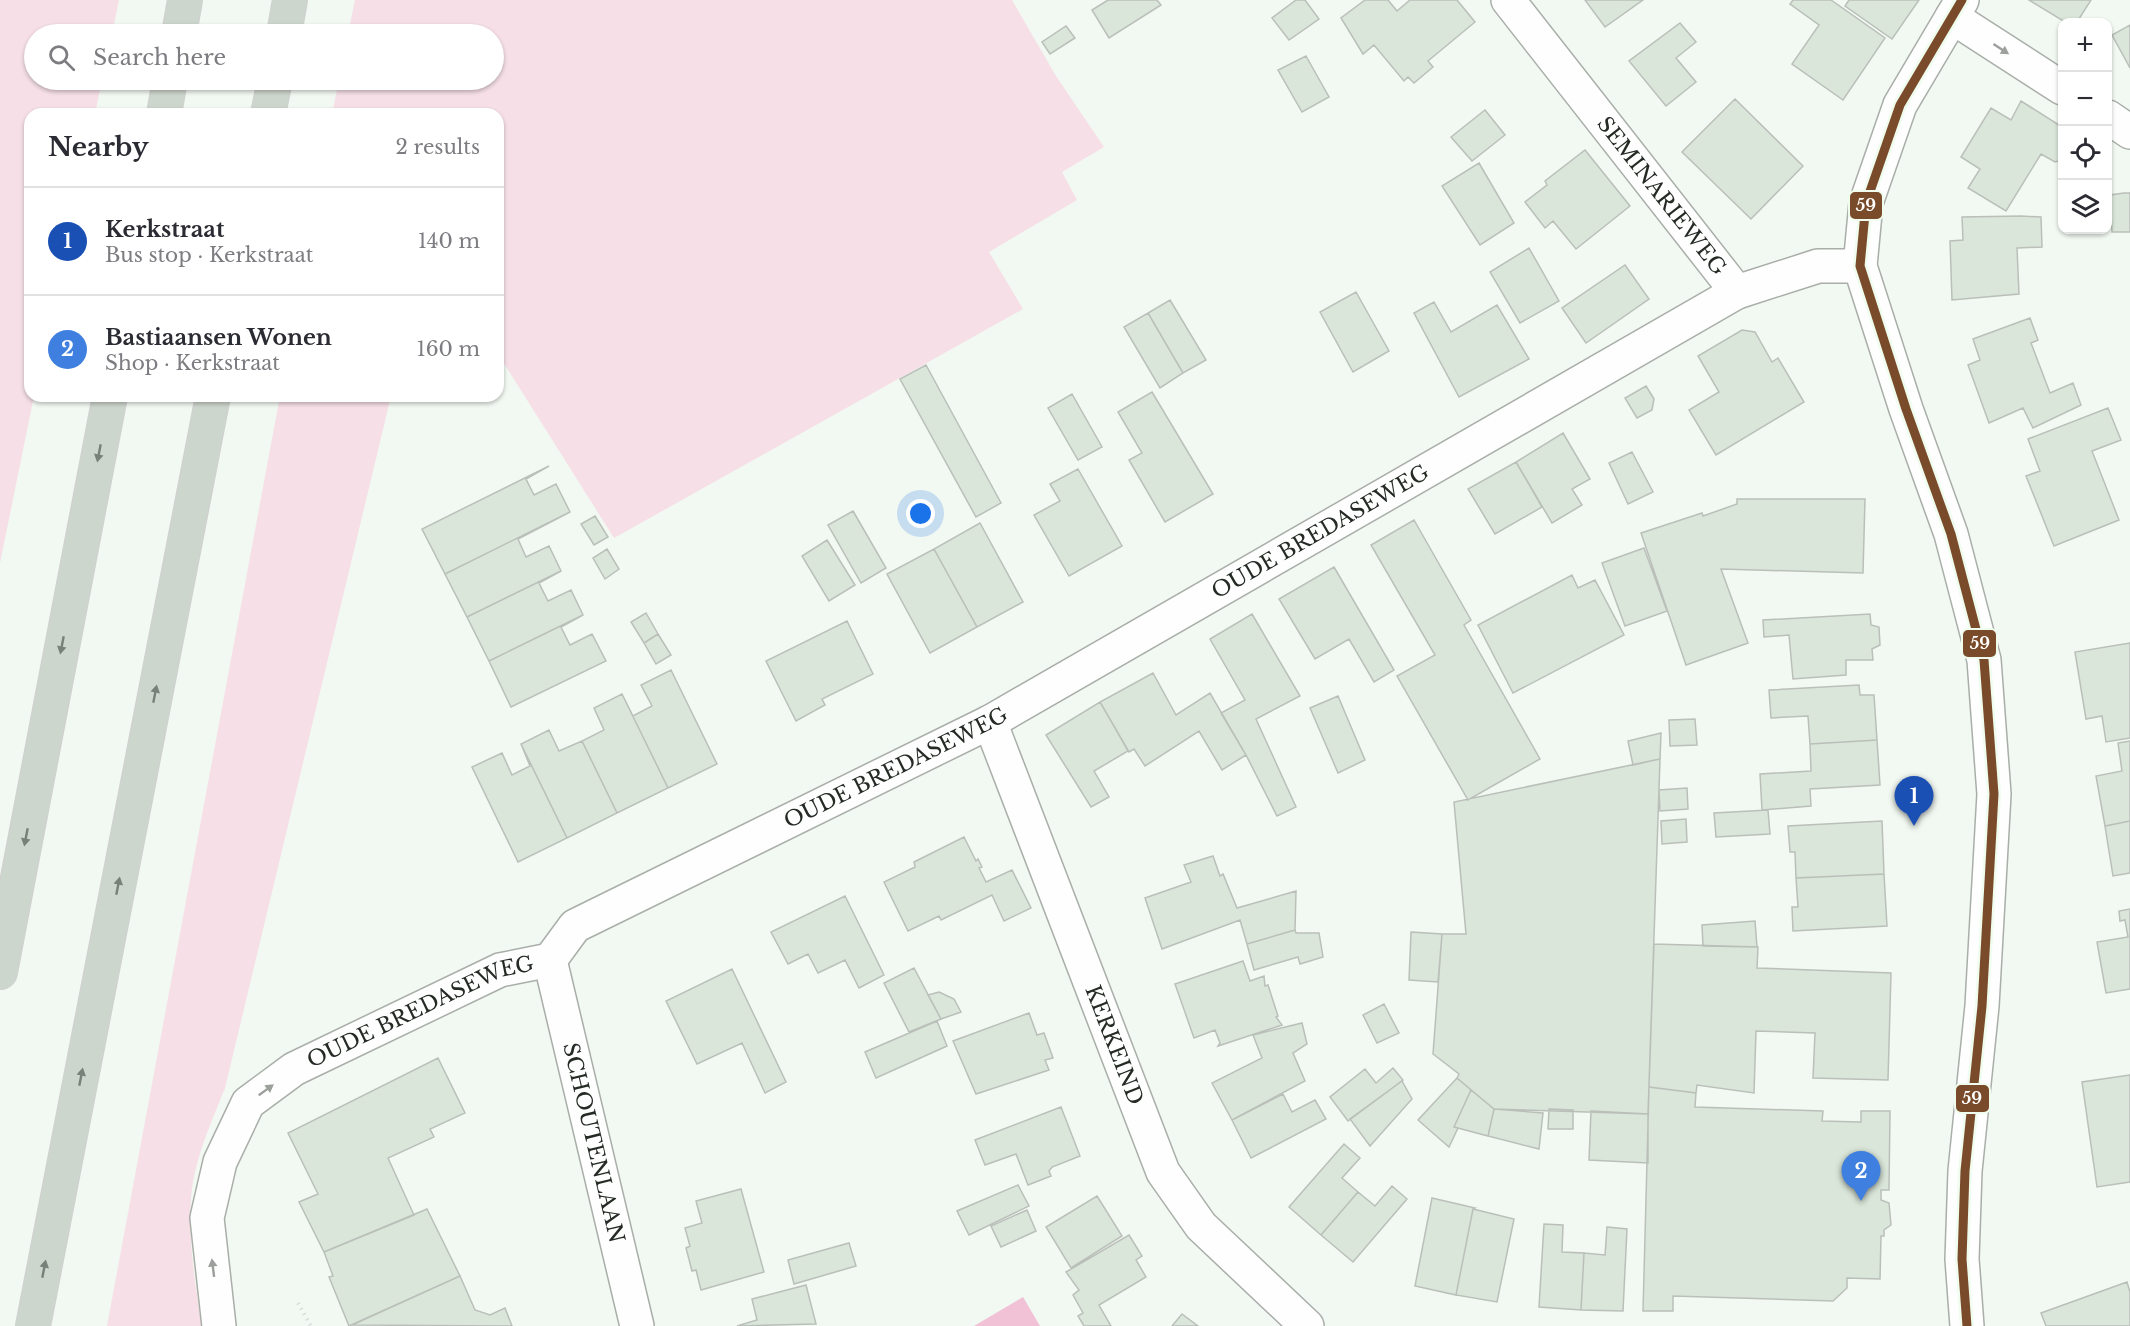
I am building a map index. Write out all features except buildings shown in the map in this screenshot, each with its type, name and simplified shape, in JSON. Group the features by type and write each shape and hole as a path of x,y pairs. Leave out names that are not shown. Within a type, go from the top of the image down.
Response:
{"highway":[{"path":"181,24 185,0"},
{"path":"286,24 290,0"},
{"path":"165,108 168,90"},
{"path":"269,108 273,90"},
{"path":"0,972 109,402"},
{"path":"33,1326 212,402"}],"street":[{"name":"SEMINARIEWEG","path":"1508,0 1737,292 1818,266 1860,266"},
{"path":"1967,1326 1962,1259 1965,1171 1983,1006 1994,794 1984,660 1951,534 1906,409 1860,266 1866,203 1900,105 1957,9 2058,85"},
{"path":"2112,120 2130,132"},
{"name":"OUDE BREDASEWEG","path":"219,1326 207,1218 220,1162 248,1103 294,1069 500,970 550,960 575,926 990,722 1737,292"},
{"name":"KERKEIND","path":"990,722 1163,1172 1201,1226 1307,1326"},
{"name":"SCHOUTENLAAN","path":"550,960 637,1326"}],"path":[{"path":"298,1303 311,1326"}],"shaded area":[{"path":"0,0 119,0 114,24 24,24 24,90 100,90 96,108 24,108 24,402 33,402 0,563"},
{"path":"355,0 1012,0 1056,76 1104,147 1062,172 1077,200 989,252 1023,309 614,538 504,364 504,108 333,108 337,90 504,90 504,24 350,24"},
{"path":"279,402 390,402 225,1088 204,1142 193,1184 191,1246 202,1326 107,1326"},
{"path":"1023,1297 1040,1326 974,1326"}],"transit line":[{"name":"59","path":"1962,0 1900,105 1866,203 1860,266 1906,409 1951,534 1984,660 1994,794 1982,1006 1965,1171 1962,1259 1967,1326"}],"place":[{"name":"Kerkstraat","path":"1914,826"},
{"name":"Bastiaansen Wonen","path":"1861,1201"}]}
